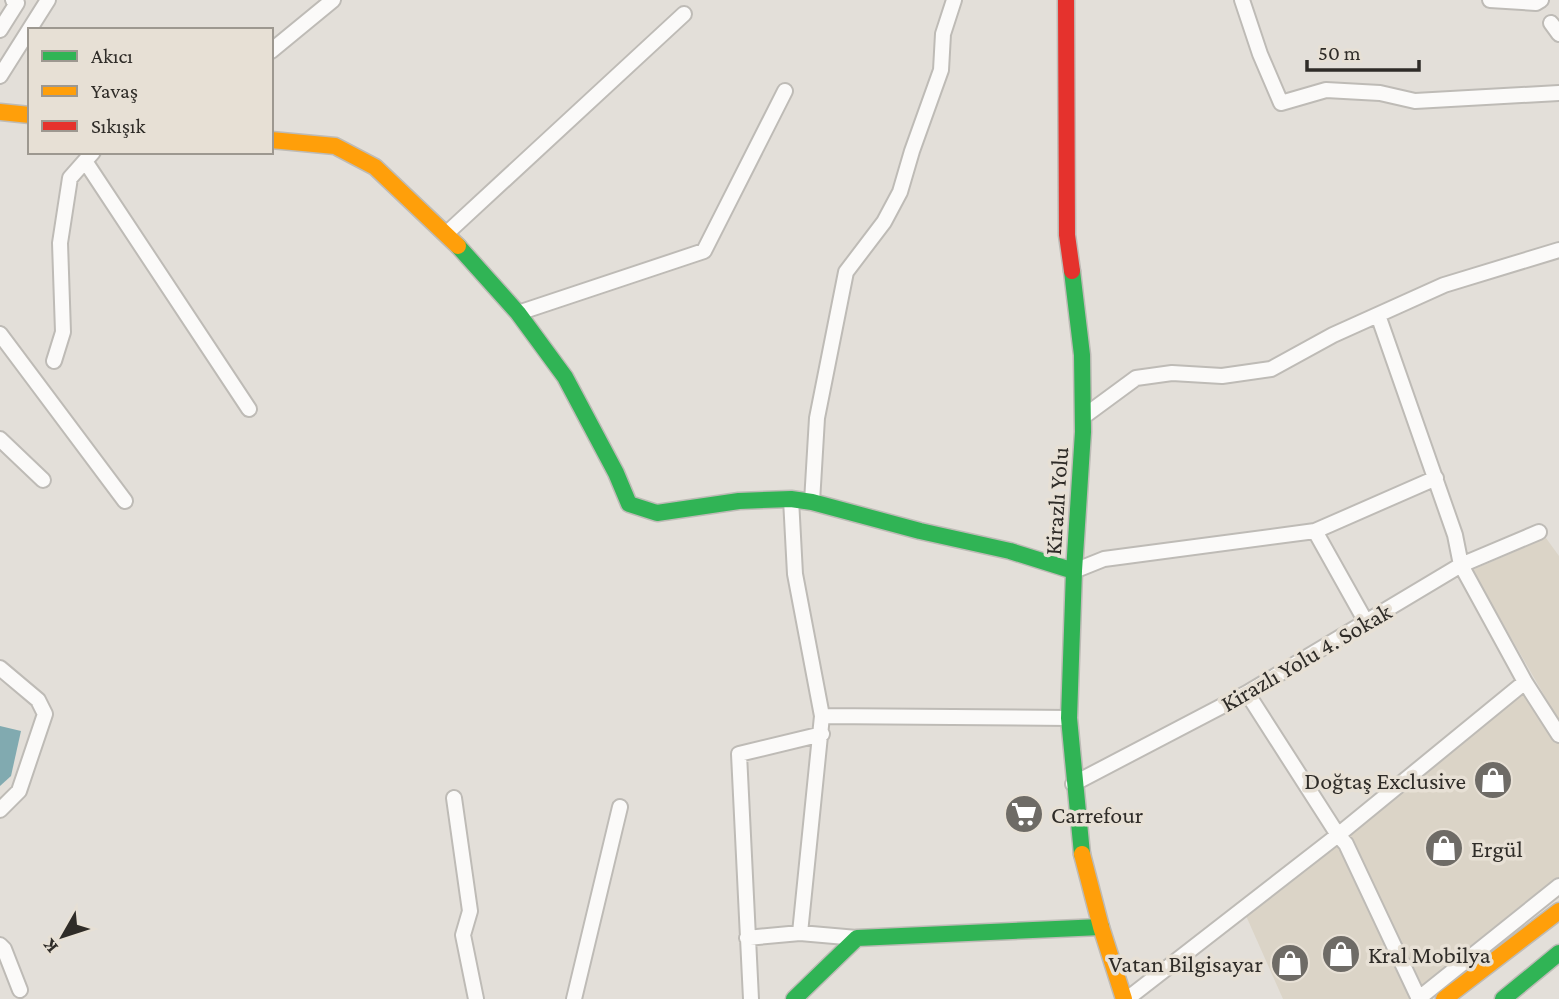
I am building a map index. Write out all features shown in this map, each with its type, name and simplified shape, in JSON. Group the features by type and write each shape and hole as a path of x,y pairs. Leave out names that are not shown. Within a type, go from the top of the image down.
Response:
{"main road":[{"name":"Kirazlı Yolu","path":"1066,0 1067,235 1082,355 1083,417 1069,718 1080,846 1101,927 1125,999"},
{"path":"0,112 28,115"},
{"path":"273,140 335,146 375,167 447,233 518,313 565,377 616,473 629,504 657,513 739,501 791,499 812,502 920,531 1010,551 1074,572"},
{"path":"1444,999 1559,911"},
{"path":"1469,999 1559,926"},
{"path":"794,999 857,938 1101,927"},
{"path":"1503,999 1559,953"},
{"path":"1522,999 1559,968"}],"street":[{"path":"0,30 17,3 13,0"},
{"path":"30,28 48,0"},
{"path":"273,49 333,0"},
{"path":"812,502 817,418 846,272 884,222 901,192 912,151 941,70 943,34 954,0"},
{"path":"1242,0 1260,54 1281,103 1326,90 1380,93 1415,101 1559,93"},
{"path":"1490,0 1536,3 1541,0"},
{"path":"447,233 684,14"},
{"path":"0,76 28,32"},
{"path":"518,313 704,251 785,90"},
{"path":"54,361 63,332 60,243 70,178 89,157 249,409"},
{"path":"1083,417 1136,378 1172,373 1222,376 1271,369 1334,335 1444,285 1559,250"},
{"path":"1378,315 1455,534 1461,565 1525,682 1559,735"},
{"path":"0,334 125,501"},
{"path":"0,439 43,480"},
{"path":"1074,572 1104,559 1315,531 1436,478"},
{"path":"791,499 795,573 822,716 800,933"},
{"path":"1315,531 1366,622"},
{"name":"Kirazlı Yolu 4. Sokak","path":"1073,784 1247,693 1461,565 1539,531"},
{"path":"0,668 38,700 45,714 19,791 0,810"},
{"path":"1125,999 1338,835 1525,682"},
{"path":"1247,693 1346,844 1418,999 1559,886"},
{"path":"822,716 1069,718"},
{"path":"751,999 739,754 821,734"},
{"path":"454,798 470,911 463,935 475,999"},
{"path":"574,999 620,807"},
{"path":"747,938 800,933 857,938"},
{"path":"0,945 20,990"}],"shaded area":[{"path":"1546,538 1559,556 1559,721 1472,570"},
{"path":"1525,682 1559,735 1559,886 1418,999 1283,999 1243,909"}],"water":[{"path":"0,726 21,731 11,776 0,786"}],"traffic: fast":[{"path":"458,246 518,313 565,377 616,473 629,504 657,513 739,501 791,499 812,502 920,531 1010,551 1074,571"},
{"path":"1072,271 1082,355 1083,432 1074,571 1069,718 1082,854"},
{"path":"794,999 857,938 1101,927"},
{"path":"1503,999 1559,953"}],"traffic: slow":[{"path":"0,112 28,115"},
{"path":"273,140 335,146 375,167 458,246"},
{"path":"1082,854 1124,999"},
{"path":"1444,999 1559,911"}],"traffic: jam":[{"path":"1066,0 1067,235 1072,271"}],"place":[{"name":"Doğtaş Exclusive","path":"1493,780"},
{"name":"Carrefour","path":"1024,814"},
{"name":"Ergül","path":"1444,848"},
{"name":"Kral Mobilya","path":"1341,954"},
{"name":"Vatan Bilgisayar","path":"1290,963"}]}
